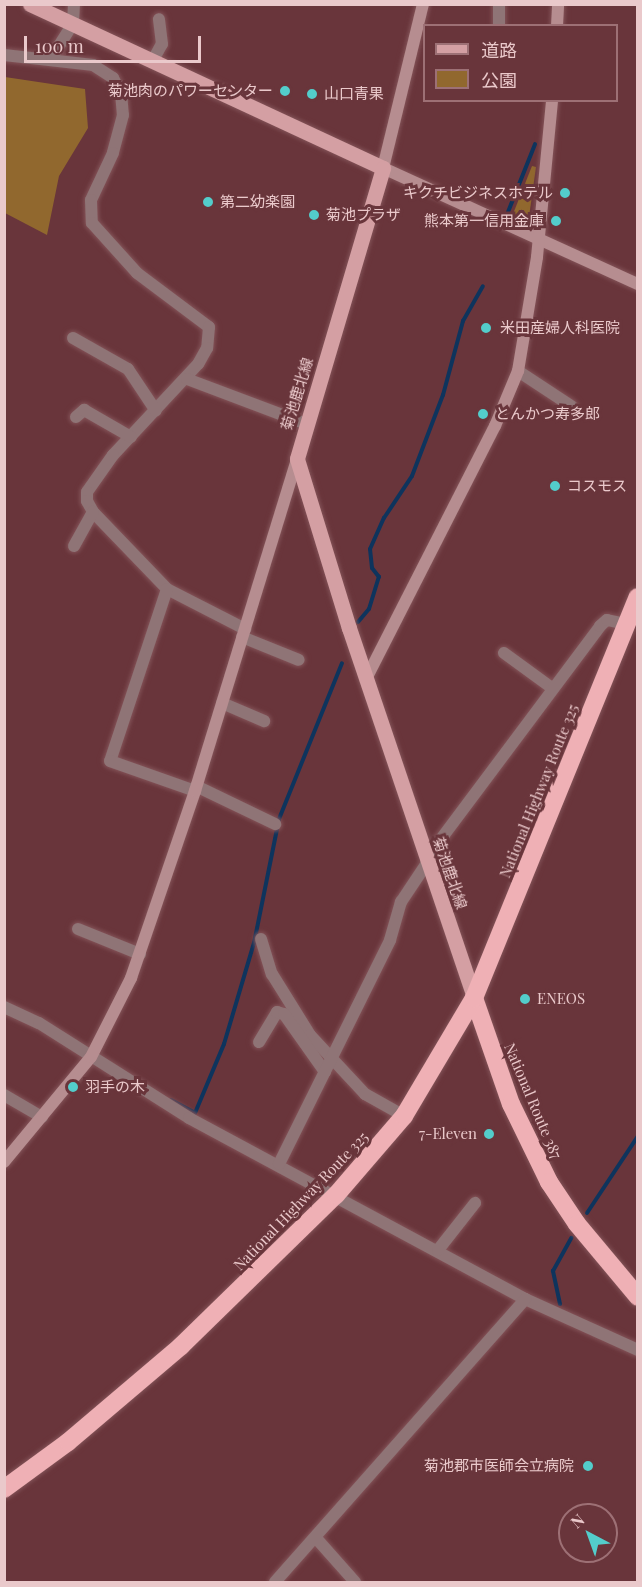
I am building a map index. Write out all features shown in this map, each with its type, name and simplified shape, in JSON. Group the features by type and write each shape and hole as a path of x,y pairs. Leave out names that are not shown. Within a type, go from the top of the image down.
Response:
{"highway":[{"name":"National Highway Route 325","path":"4,1489 68,1442 182,1346 336,1195 404,1116 474,998 638,597"},
{"name":"National Route 387","path":"474,998 511,1104 549,1182 577,1224 638,1297"}],"main road":[{"path":"30,4 383,168"},
{"name":"菊池鹿北線","path":"383,168 297,459 366,679 474,998"}],"street":[{"path":"52,57 73,23 74,4"},
{"path":"423,4 383,168 638,284"},
{"path":"499,4 499,24"},
{"path":"557,24 558,4"},
{"path":"153,60 162,44 159,19"},
{"path":"4,55 52,57 101,68 118,86 123,115 112,153 91,200 92,223 137,273 209,327 207,348 186,379 131,437 87,492 93,512 167,589 243,633 299,660"},
{"path":"366,679 495,426 518,371 538,239 552,102"},
{"path":"73,338 128,369 156,411"},
{"path":"518,371 571,406"},
{"path":"186,379 307,424"},
{"path":"76,417 84,410 131,437"},
{"path":"4,1162 91,1057 140,954 196,789 297,459"},
{"path":"74,546 93,512"},
{"path":"167,589 110,761 196,789 275,824"},
{"path":"279,1164 390,940 400,902 426,861 600,626 616,619 626,624"},
{"path":"504,653 552,688"},
{"path":"222,703 264,722"},
{"path":"78,929 140,954"},
{"path":"261,939 273,974 290,1006 328,1066"},
{"path":"4,1007 39,1023 189,1118 279,1164 525,1299 638,1350"},
{"path":"259,1042 277,1012 284,1014 328,1066 365,1094 404,1116"},
{"path":"4,1095 42,1117"},
{"path":"438,1251 475,1203"},
{"path":"275,1582 316,1538 368,1473 525,1299"},
{"path":"316,1538 355,1582"}],"green space":[{"path":"5,77 85,89 88,128 59,176 47,235 5,213"},
{"path":"532,166 536,167 529,217 525,220 513,214"}],"waterway":[{"path":"508,212 535,144"},
{"path":"358,622 369,609 379,577 372,568 370,549 384,518 412,476 443,395 463,321 483,286"},
{"path":"171,1100 195,1113 224,1044 254,943 279,819 342,663"},
{"path":"587,1213 638,1136"},
{"path":"560,1304 553,1271 571,1238"}],"place":[{"name":"菊池肉のパワーセンター","path":"285,91"},
{"name":"山口青果","path":"312,94"},
{"name":"キクチビジネスホテル","path":"565,193"},
{"name":"第二幼楽園","path":"208,202"},
{"name":"菊池プラザ","path":"314,215"},
{"name":"熊本第一信用金庫","path":"556,221"},
{"name":"米田産婦人科医院","path":"486,328"},
{"name":"とんかつ寿多郎","path":"483,414"},
{"name":"コスモス","path":"555,486"},
{"name":"ENEOS","path":"525,999"},
{"name":"羽手の木","path":"73,1087"},
{"name":"7-Eleven","path":"489,1134"},
{"name":"菊池郡市医師会立病院","path":"588,1466"}]}
